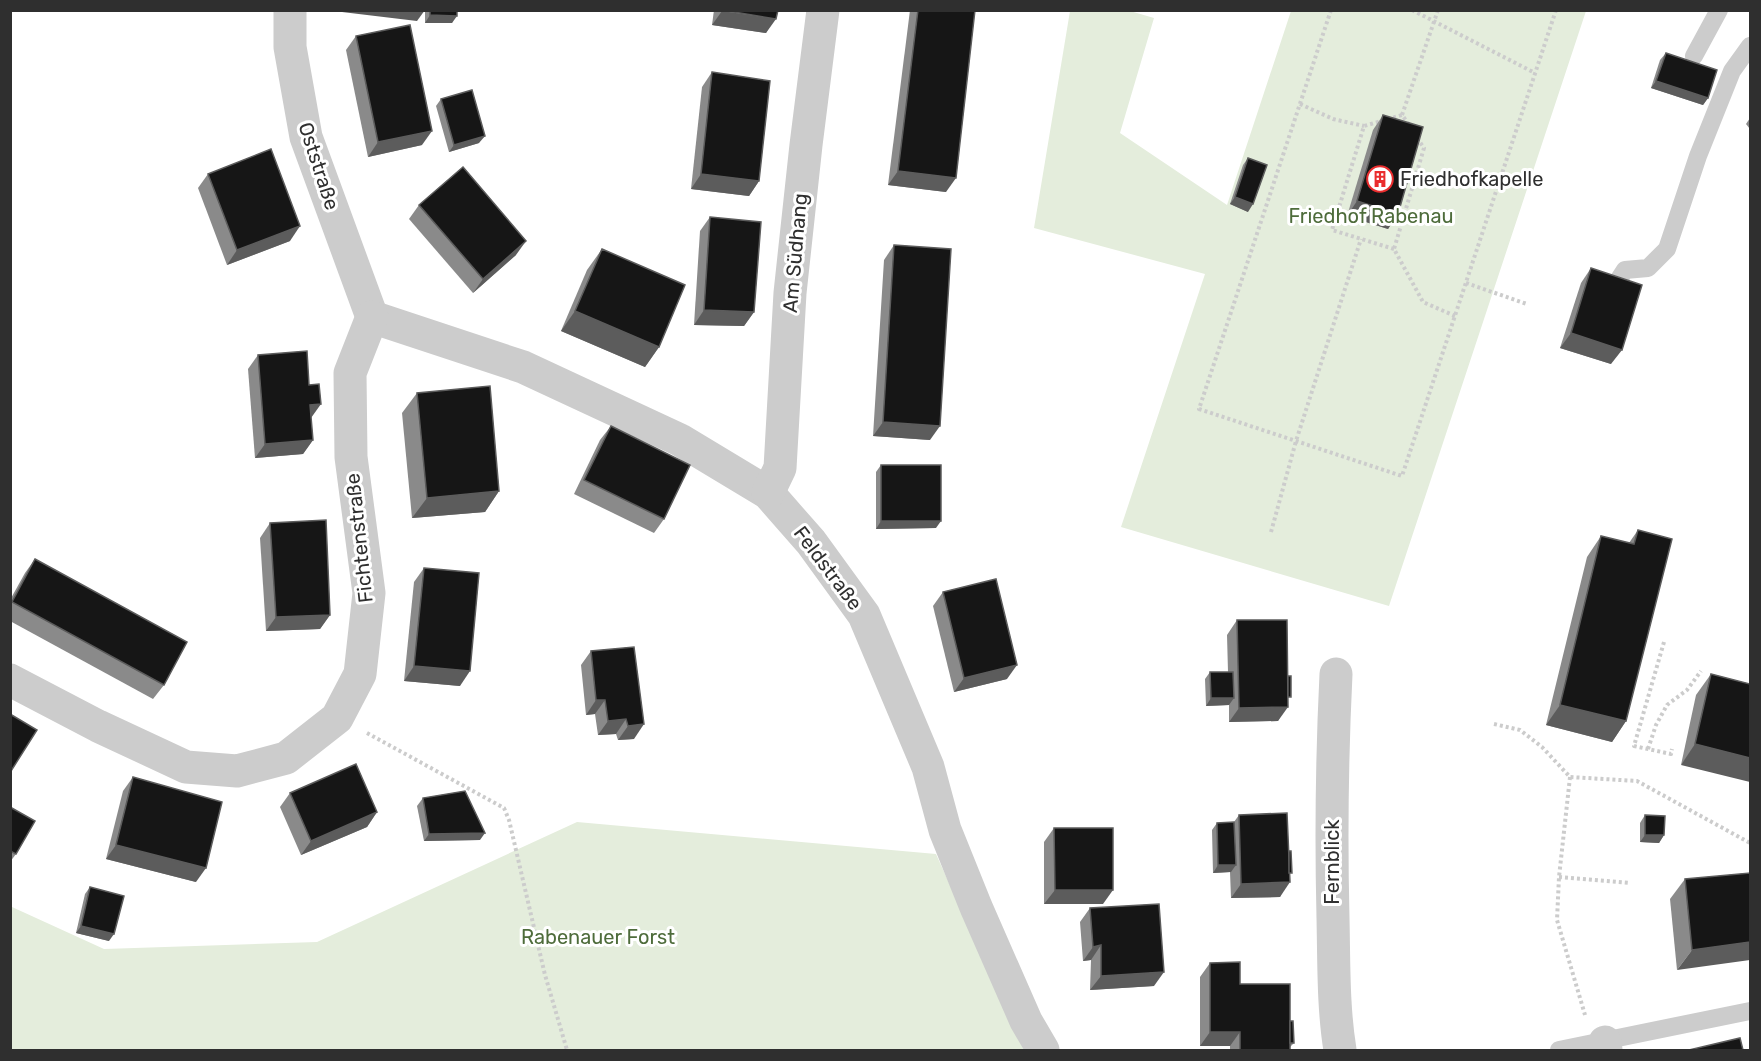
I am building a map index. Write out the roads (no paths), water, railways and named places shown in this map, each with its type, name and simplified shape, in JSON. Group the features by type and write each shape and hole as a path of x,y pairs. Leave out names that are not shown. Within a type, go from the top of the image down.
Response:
{"street":[{"name":"Oststraße","path":"290,10 290,47 306,137 372,317"},
{"name":"Am Südhang","path":"768,493 780,468 790,293 824,10"},
{"name":"Feldstraße","path":"372,317 523,367 680,440 768,493 811,542 864,615 928,767 945,830 976,907 1026,1021 1043,1050"},
{"name":"Fichtenstraße","path":"10,680 98,726 186,767 237,771 286,758 337,717 360,674 369,593 351,457 350,373 372,317"},
{"name":"Fernblick","path":"1336,674 1332,754 1332,850 1335,1020 1340,1050"}],"lane":[{"path":"1694,56 1719,10"},
{"path":"1614,287 1625,270 1648,268 1667,249 1698,156 1732,71 1750,46"},
{"path":"1559,1050 1602,1046 1750,1011"}],"place":[{"name":"Friedhofkapelle","path":"1380,179"}],"park label":[{"name":"Friedhof Rabenau","path":"1371,216"},
{"name":"Rabenauer Forst","path":"598,937"}]}
